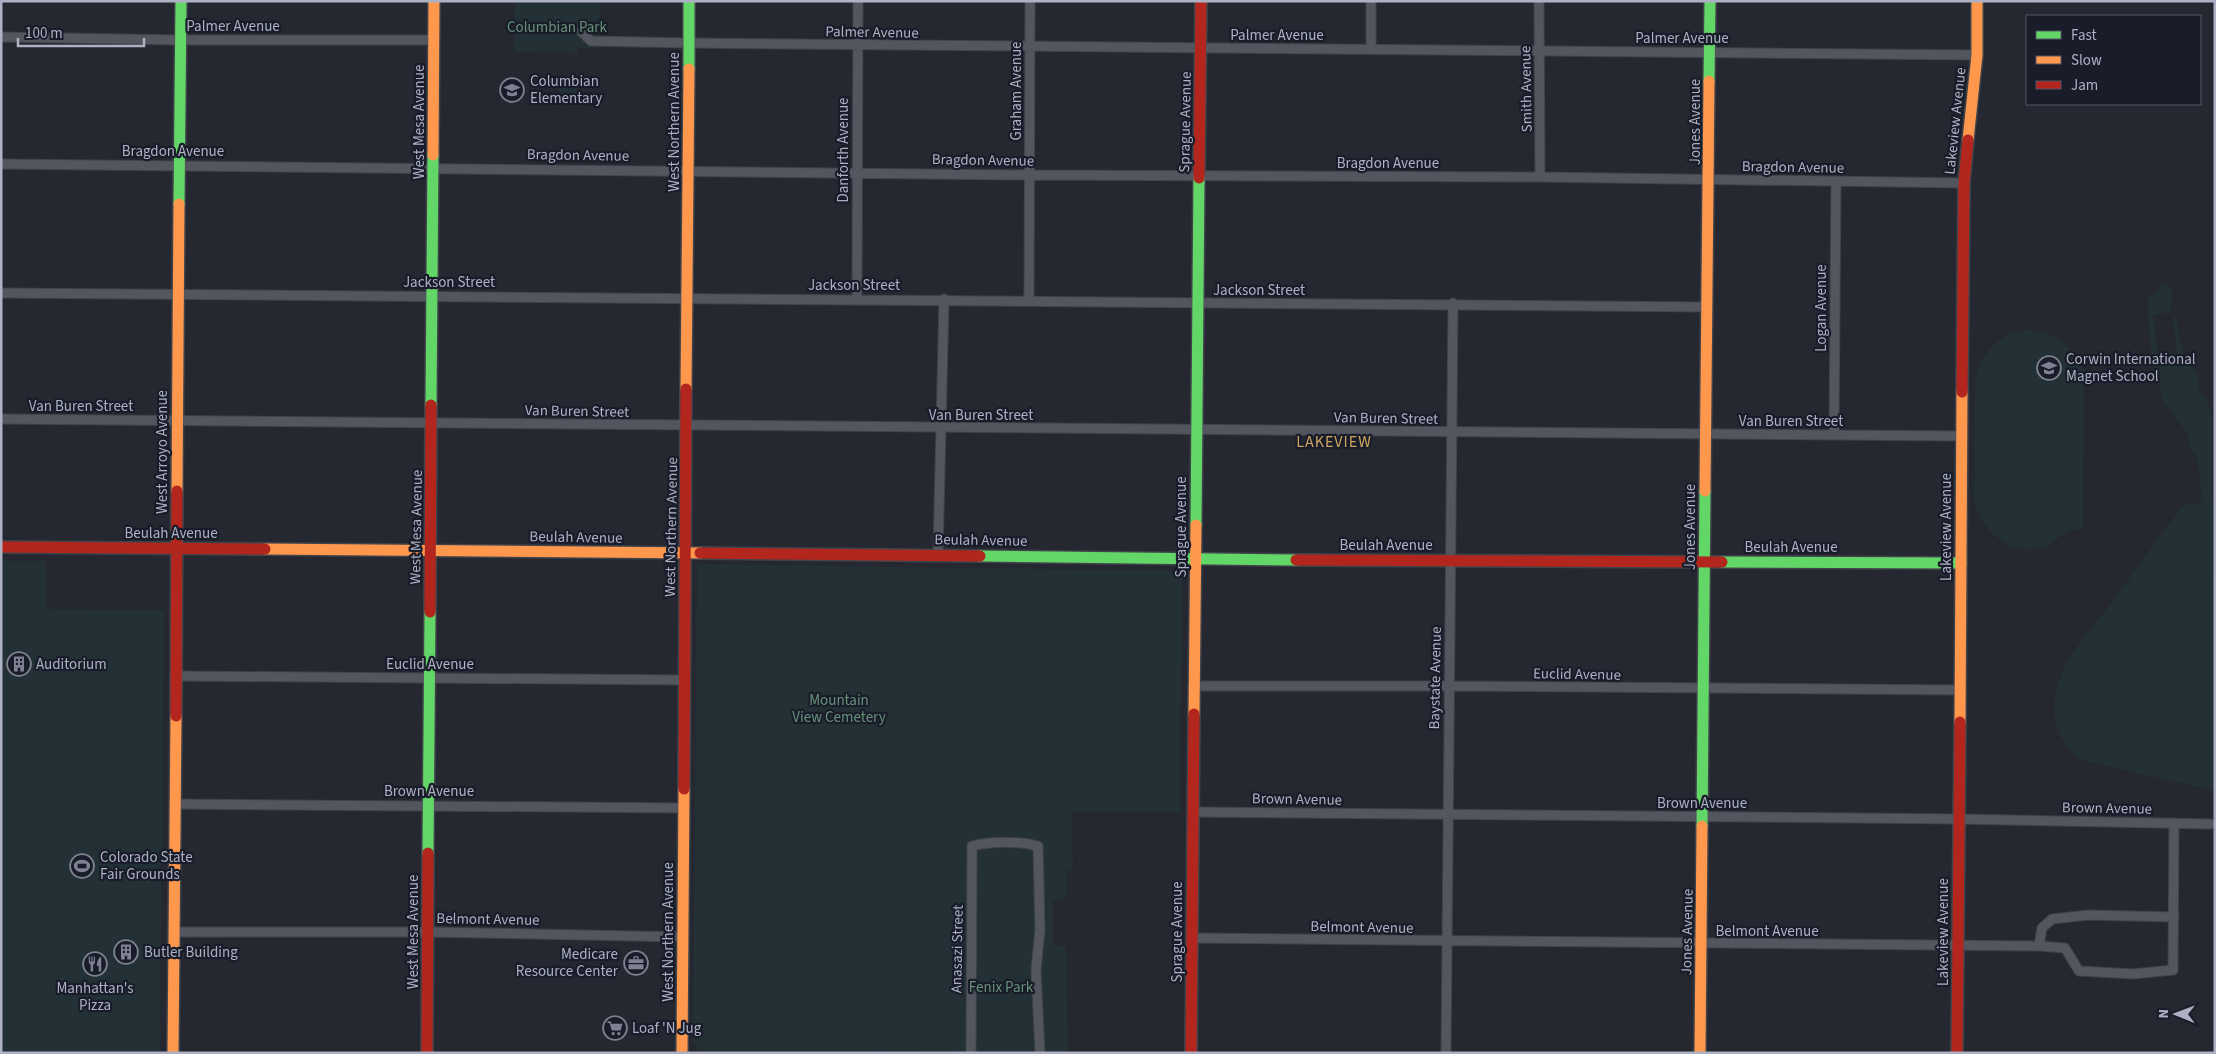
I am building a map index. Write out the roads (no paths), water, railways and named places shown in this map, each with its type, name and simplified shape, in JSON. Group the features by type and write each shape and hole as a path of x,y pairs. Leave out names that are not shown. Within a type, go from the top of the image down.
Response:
{"street":[{"name":"West Arroyo Avenue","path":"173,1053 181,1"},
{"name":"West Mesa Avenue","path":"427,1053 434,1"},
{"name":"West Northern Avenue","path":"682,1053 689,1"},
{"name":"Danforth Avenue","path":"857,300 858,1"},
{"name":"Graham Avenue","path":"1029,300 1030,1"},
{"name":"Sprague Avenue","path":"1191,1053 1201,1"},
{"path":"1371,1 1371,50"},
{"name":"Smith Avenue","path":"1539,1 1540,177"},
{"name":"Jones Avenue","path":"1700,1053 1710,1"},
{"name":"Lakeview Avenue","path":"1957,1053 1964,183 1976,55 1977,1"},
{"name":"Palmer Avenue","path":"581,31 591,41 857,46 1976,55"},
{"name":"Palmer Avenue","path":"1,37 180,40 434,40"},
{"name":"Bragdon Avenue","path":"1,164 434,167 1029,175 1540,177 1964,183"},
{"name":"Logan Avenue","path":"1834,434 1836,181"},
{"name":"Jackson Street","path":"1,293 178,296 433,295 857,300 944,299 1197,304 1453,303 1707,307"},
{"path":"938,554 944,299"},
{"name":"Baystate Avenue","path":"1446,1053 1453,303"},
{"name":"Van Buren Street","path":"1,419 432,422 941,429 1197,429 1962,436"},
{"name":"Beulah Avenue","path":"1,547 686,554 938,554 1195,559 1961,563"},
{"name":"Euclid Avenue","path":"175,676 684,680"},
{"name":"Euclid Avenue","path":"1193,686 1961,690"},
{"name":"Brown Avenue","path":"174,804 684,808"},
{"name":"Brown Avenue","path":"1193,812 1959,819 2210,824"},
{"path":"2039,946 2042,928 2052,919 2088,915 2174,917 2174,823"},
{"name":"Anasazi Street","path":"971,1053 972,846 980,844 1028,843 1038,846 1040,930 1036,970 1040,1053"},
{"name":"Belmont Avenue","path":"1192,938 1447,942 2039,946 2065,948 2079,971 2133,974 2173,970 2174,917"},
{"name":"Belmont Avenue","path":"173,932 428,932 683,936"}],"place":[{"name":"Columbian Elementary","path":"512,90"},
{"name":"Corwin International Magnet School","path":"2049,368"},
{"name":"Auditorium","path":"19,664"},
{"name":"Colorado State Fair Grounds","path":"82,866"},
{"name":"Butler Building","path":"126,952"},
{"name":"Medicare Resource Center","path":"636,963"},
{"name":"Manhattan's Pizza","path":"95,964"},
{"name":"Loaf 'N Jug","path":"615,1028"}],"district":[{"name":"LAKEVIEW","path":"1334,441"}],"park label":[{"name":"Columbian Park","path":"557,27"},
{"name":"Mountain View Cemetery","path":"839,708"},
{"name":"Fenix Park","path":"1001,987"}]}
